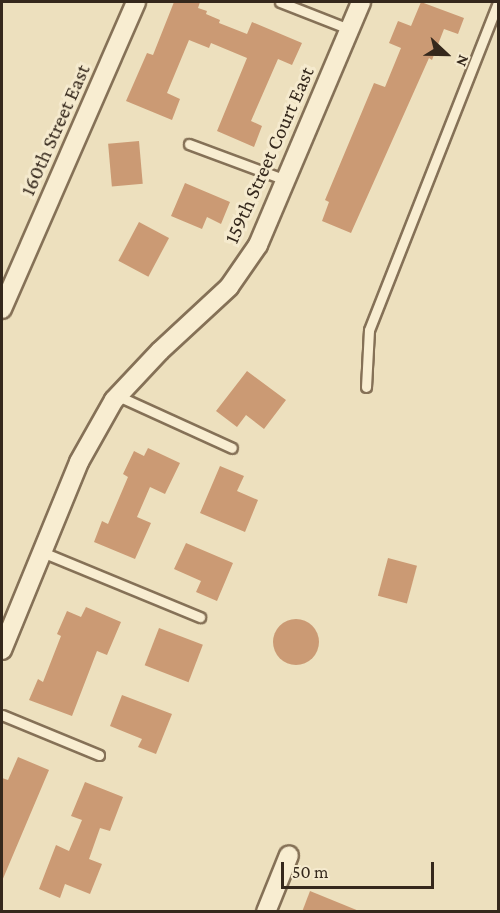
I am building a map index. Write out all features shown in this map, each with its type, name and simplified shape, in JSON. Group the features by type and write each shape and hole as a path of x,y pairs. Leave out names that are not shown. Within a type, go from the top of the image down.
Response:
{"street":[{"name":"160th Street East","path":"2,309 136,2"},
{"name":"159th Street Court East","path":"2,650 83,453 118,396 160,351 229,287 258,245 361,2"},
{"path":"266,912 289,855"}],"lane":[{"path":"280,2 349,29"},
{"path":"366,387 369,330 498,2"},
{"path":"189,144 286,180"},
{"path":"118,396 232,448"},
{"path":"42,552 200,617"},
{"path":"2,715 99,754"}],"building":[{"path":"174,2 200,2 198,8 220,20 219,23 247,34 252,22 302,43 292,65 278,59 251,121 262,126 254,147 217,131 247,58 211,43 209,48 189,40 167,93 180,99 172,120 126,101 147,53 153,55"},
{"path":"421,2 464,18 458,34 444,29 432,60 429,58 351,233 322,221 329,202 325,200 374,83 385,87 401,48 389,43 398,21 411,26"},
{"path":"139,141 143,184 112,187 108,144"},
{"path":"185,183 230,202 221,224 207,217 202,229 171,216"},
{"path":"139,222 169,238 148,277 118,261"},
{"path":"247,371 286,400 264,429 246,415 237,427 216,411"},
{"path":"148,448 180,463 165,494 150,487 137,517 151,523 135,559 94,542 102,521 108,524 128,477 123,474 134,451 144,456"},
{"path":"220,466 244,476 237,491 258,500 245,532 200,513"},
{"path":"186,543 233,563 217,601 196,592 201,581 174,569"},
{"path":"388,558 417,566 407,603 378,596"},
{"path":"86,607 121,622 107,655 97,651 72,716 29,700 38,679 43,682 61,636 57,634 67,611 81,617"},
{"path":"296,619 312,626 319,642 312,658 296,665 280,658 273,642 280,626"},
{"path":"159,628 203,645 189,682 145,665"},
{"path":"122,695 172,714 156,754 138,747 142,739 110,726"},
{"path":"18,757 49,770 2,881 2,778 8,780"},
{"path":"85,782 123,797 110,831 100,828 89,859 102,864 90,894 65,884 60,898 39,889 56,845 69,851 82,820 71,816"},
{"path":"310,891 359,911 359,912 302,912"}]}
